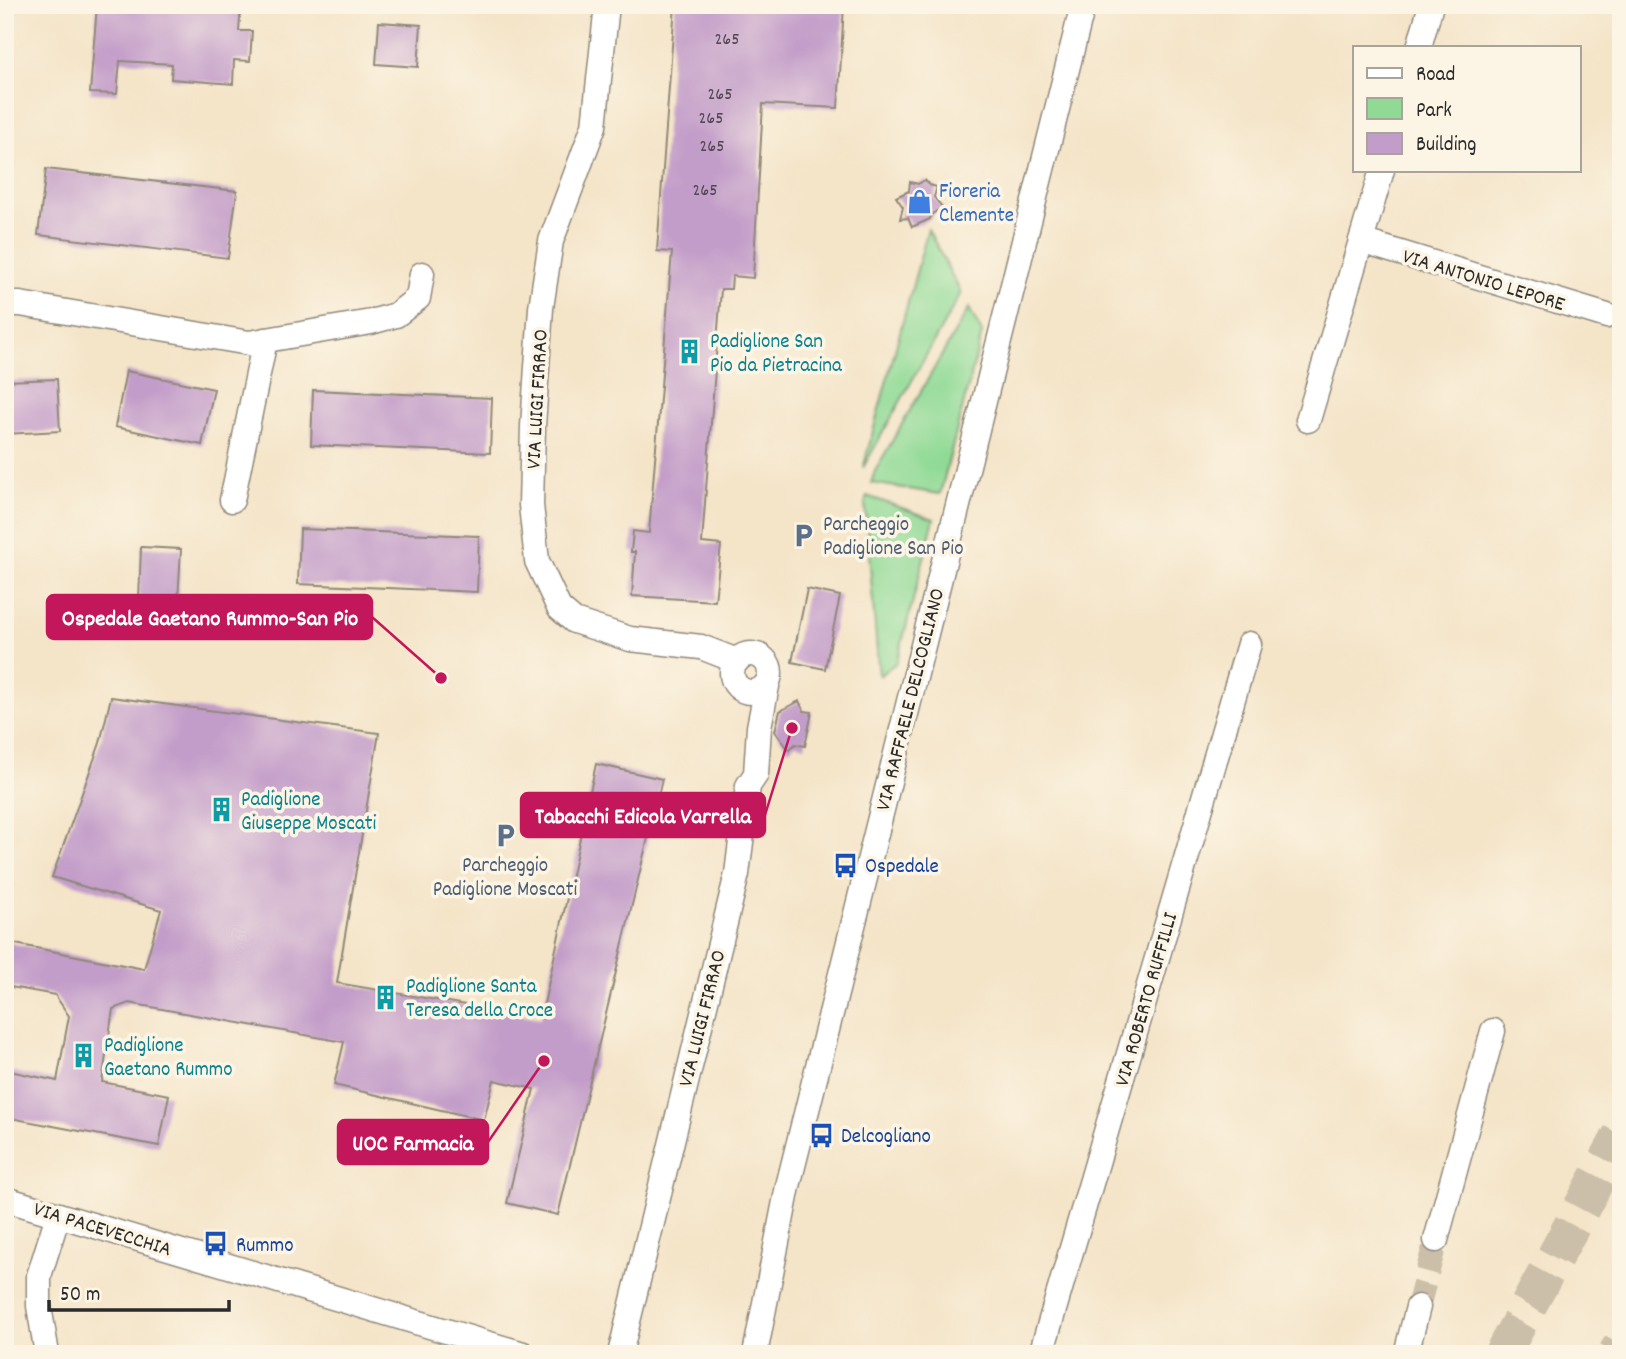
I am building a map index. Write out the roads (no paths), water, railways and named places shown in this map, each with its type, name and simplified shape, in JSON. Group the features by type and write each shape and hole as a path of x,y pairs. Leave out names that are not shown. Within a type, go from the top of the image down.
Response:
{"street":[{"name":"VIA LUIGI FIRRAO","path":"607,5 594,126 551,241 541,308 531,505 537,561 559,608 574,621 630,639 701,647 737,661 747,655 764,659 770,669 759,727 756,774 748,786 737,874 620,1354"},
{"name":"VIA RAFFAELE DELCOGLIANO","path":"755,1354 788,1186 1083,5"},
{"path":"1419,46 1432,5"},
{"path":"1308,419 1381,172"},
{"name":"VIA ANTONIO LEPORE","path":"1361,241 1607,316"},
{"path":"5,304 20,304 249,343 371,322 396,315 418,298 422,274"},
{"path":"232,500 265,340"},
{"name":"VIA ROBERTO RUFFILLI","path":"1041,1354 1249,644"},
{"path":"1436,1240 1493,1031"},
{"name":"VIA PACEVECCHIA","path":"5,1199 523,1354"},
{"path":"47,1354 39,1306 40,1276 58,1214"},
{"path":"1406,1354 1418,1307"}],"tunnel":[{"path":"1502,1354 1621,1135"},
{"path":"1418,1307 1436,1240"},
{"path":"1616,1354 1621,1346"}],"place":[{"name":"Fioreria Clemente","path":"919,202"},
{"name":"Padiglione San Pio da Pietracina","path":"690,352"},
{"name":"Parcheggio Padiglione San Pio","path":"803,535"},
{"name":"Ospedale Gaetano Rummo-San Pio","path":"441,678"},
{"name":"Tabacchi Edicola Varrella","path":"792,728"},
{"name":"Padiglione Giuseppe Moscati","path":"221,810"},
{"name":"Parcheggio Padiglione Moscati","path":"505,835"},
{"name":"Ospedale","path":"845,865"},
{"name":"Padiglione Santa Teresa della Croce","path":"386,997"},
{"name":"Padiglione Gaetano Rummo","path":"84,1056"},
{"name":"UOC Farmacia","path":"544,1061"},
{"name":"Delcogliano","path":"821,1135"},
{"name":"Rummo","path":"216,1244"}]}
